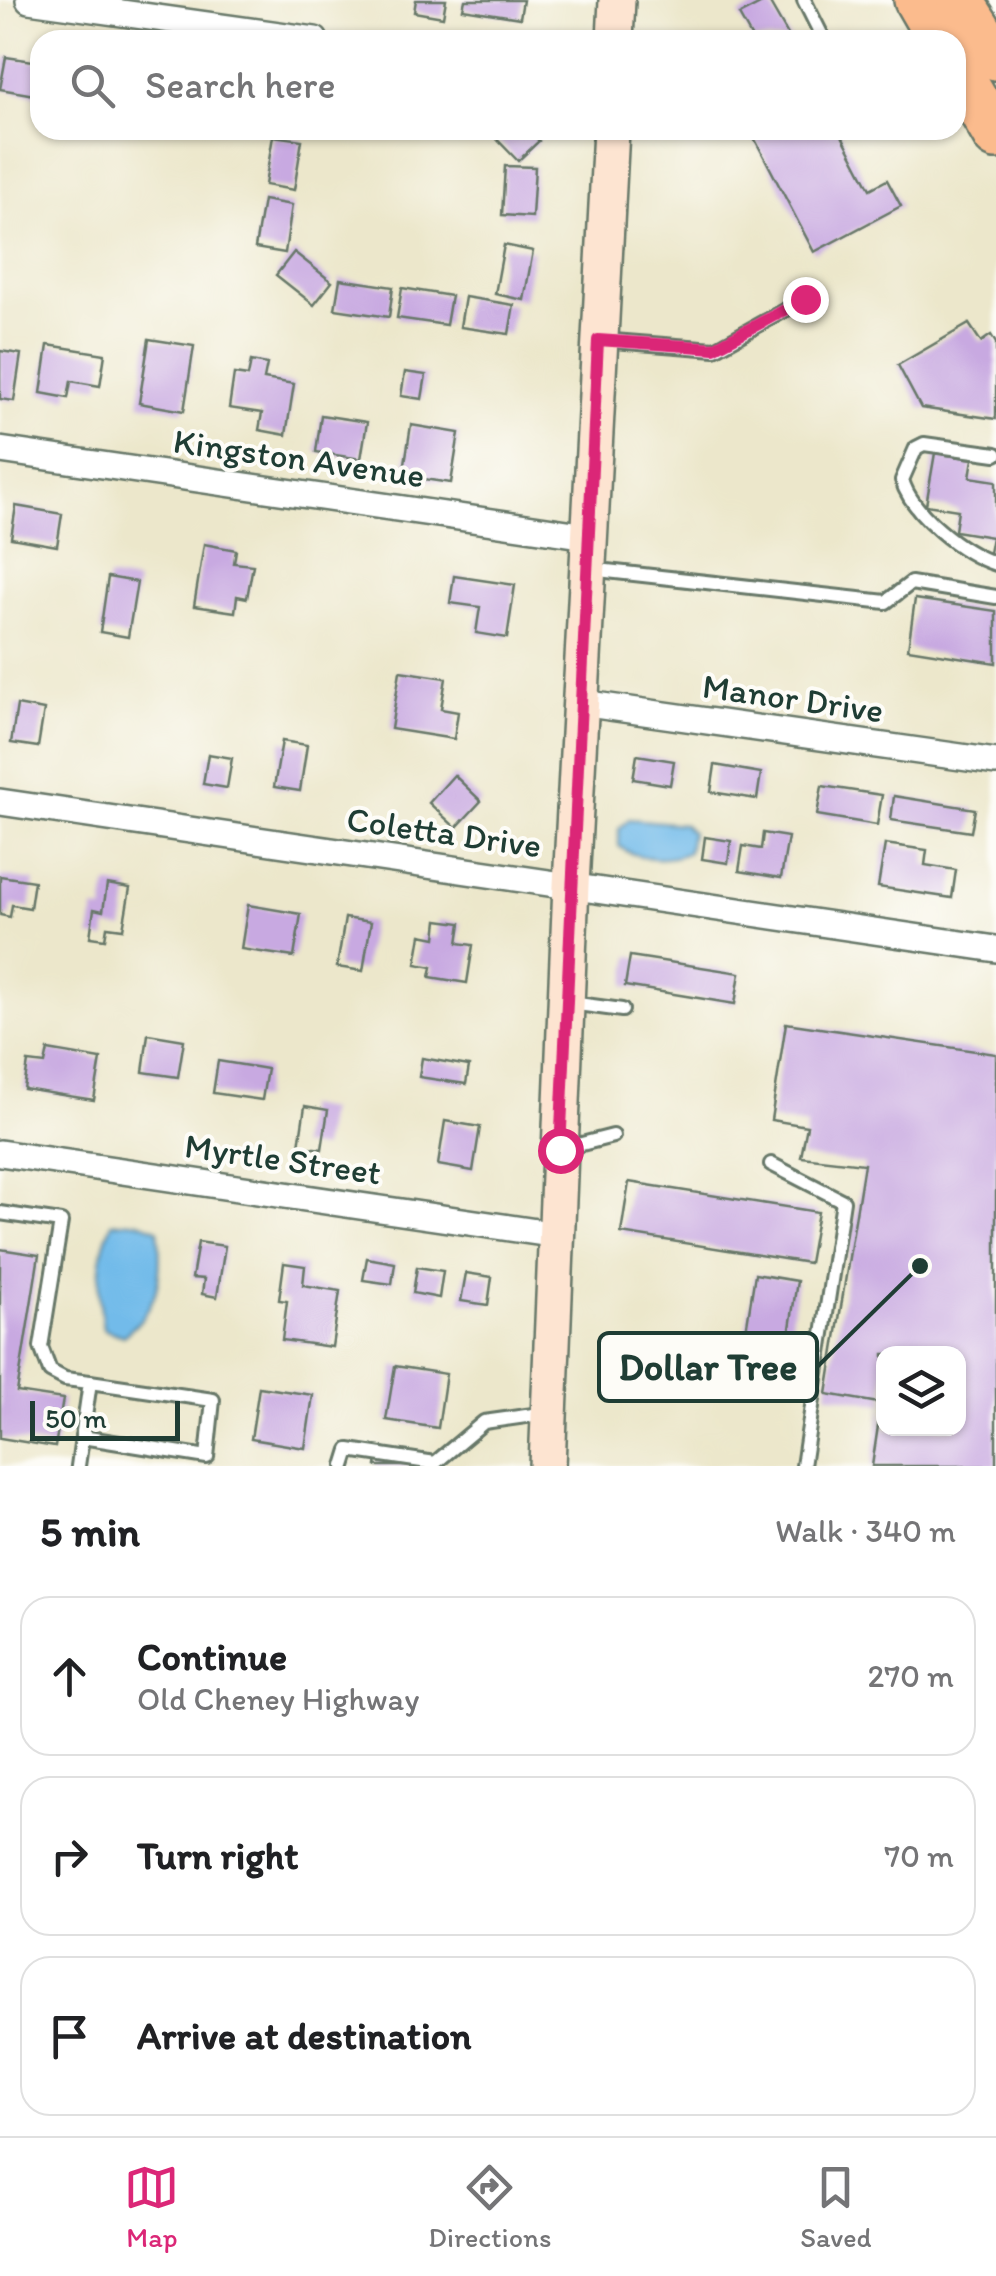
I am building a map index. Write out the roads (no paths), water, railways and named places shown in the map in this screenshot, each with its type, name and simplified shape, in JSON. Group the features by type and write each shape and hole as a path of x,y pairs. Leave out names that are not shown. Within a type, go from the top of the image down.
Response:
{"highway":[{"path":"988,0 996,14"},
{"path":"966,44 996,58"},
{"path":"966,82 996,136"}],"street":[{"path":"29,0 244,30"},
{"path":"616,30 617,0"},
{"path":"547,1466 570,886 610,140"},
{"name":"Kingston Avenue","path":"0,450 588,552"},
{"name":"Manor Drive","path":"580,702 996,762"},
{"name":"Coletta Drive","path":"0,802 996,948"},
{"name":"Myrtle Street","path":"0,1153 556,1235"}],"lane":[{"path":"804,0 819,30"},
{"path":"598,340 714,348 805,299"},
{"path":"996,454 924,444 916,448 902,480 906,496 922,514 996,564"},
{"path":"588,552 886,602 911,583 996,597"},
{"path":"566,1002 622,1010"},
{"path":"560,1150 613,1136"},
{"path":"771,1164 843,1201 803,1466"},
{"path":"0,1213 61,1222 41,1348 50,1371 65,1379 214,1400 206,1456 82,1437"},
{"path":"78,1466 90,1382"},
{"path":"344,1466 349,1450 435,1464 484,1422 549,1413"}],"water":[{"path":"629,819 683,824 691,832 688,852 653,858 626,851 619,846 619,829"},
{"path":"136,1221 158,1229 159,1275 145,1314 123,1336 103,1329 101,1261 112,1223"}],"place":[{"name":"Dollar Tree","path":"920,1266"}]}
